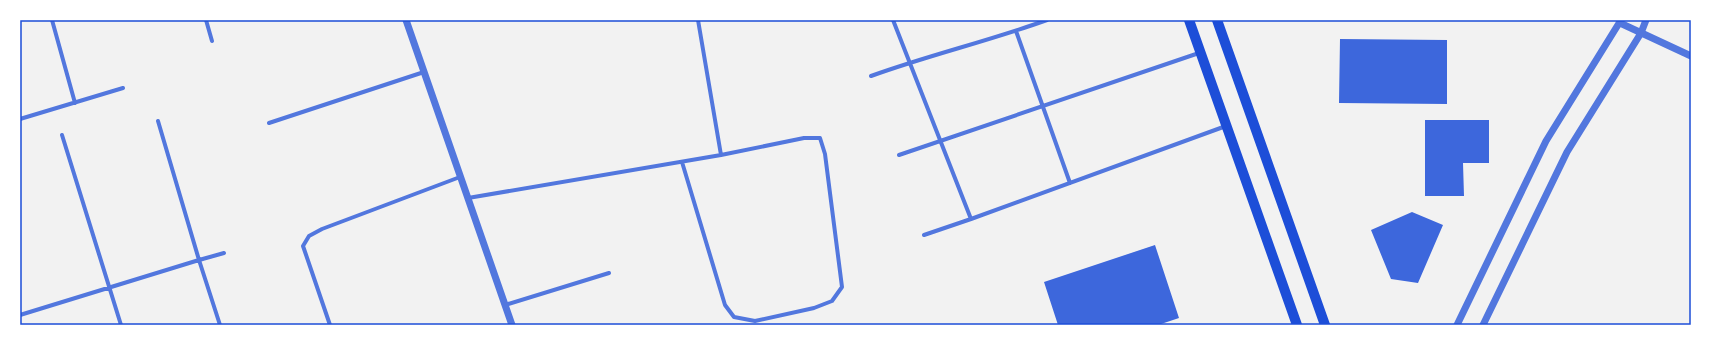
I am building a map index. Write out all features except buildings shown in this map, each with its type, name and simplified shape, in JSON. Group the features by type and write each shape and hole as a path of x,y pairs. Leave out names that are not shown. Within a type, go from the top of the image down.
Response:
{"main road":[{"path":"1189,20 1297,325"},
{"path":"1217,20 1324,325"}],"street":[{"path":"52,20 75,102"},
{"path":"206,20 212,41"},
{"path":"406,20 512,325"},
{"path":"698,20 721,155"},
{"path":"893,20 971,219"},
{"path":"871,76 909,62 1016,31 1047,20"},
{"path":"1483,325 1567,152 1641,33 1646,20"},
{"path":"1457,325 1546,141 1620,21 1641,33 1691,56"},
{"path":"1016,31 1070,183"},
{"path":"899,155 940,140 1043,107 1200,52"},
{"path":"269,123 424,72"},
{"path":"20,119 123,88"},
{"path":"158,121 220,325"},
{"path":"924,235 1226,126"},
{"path":"62,135 121,325"},
{"path":"468,198 682,162 804,138 820,138 825,154 842,287 832,301 814,308 755,321 734,317 725,305 682,162"},
{"path":"330,325 303,246 309,236 322,229 460,177"},
{"path":"20,315 224,253"},
{"path":"504,305 609,273"}]}
